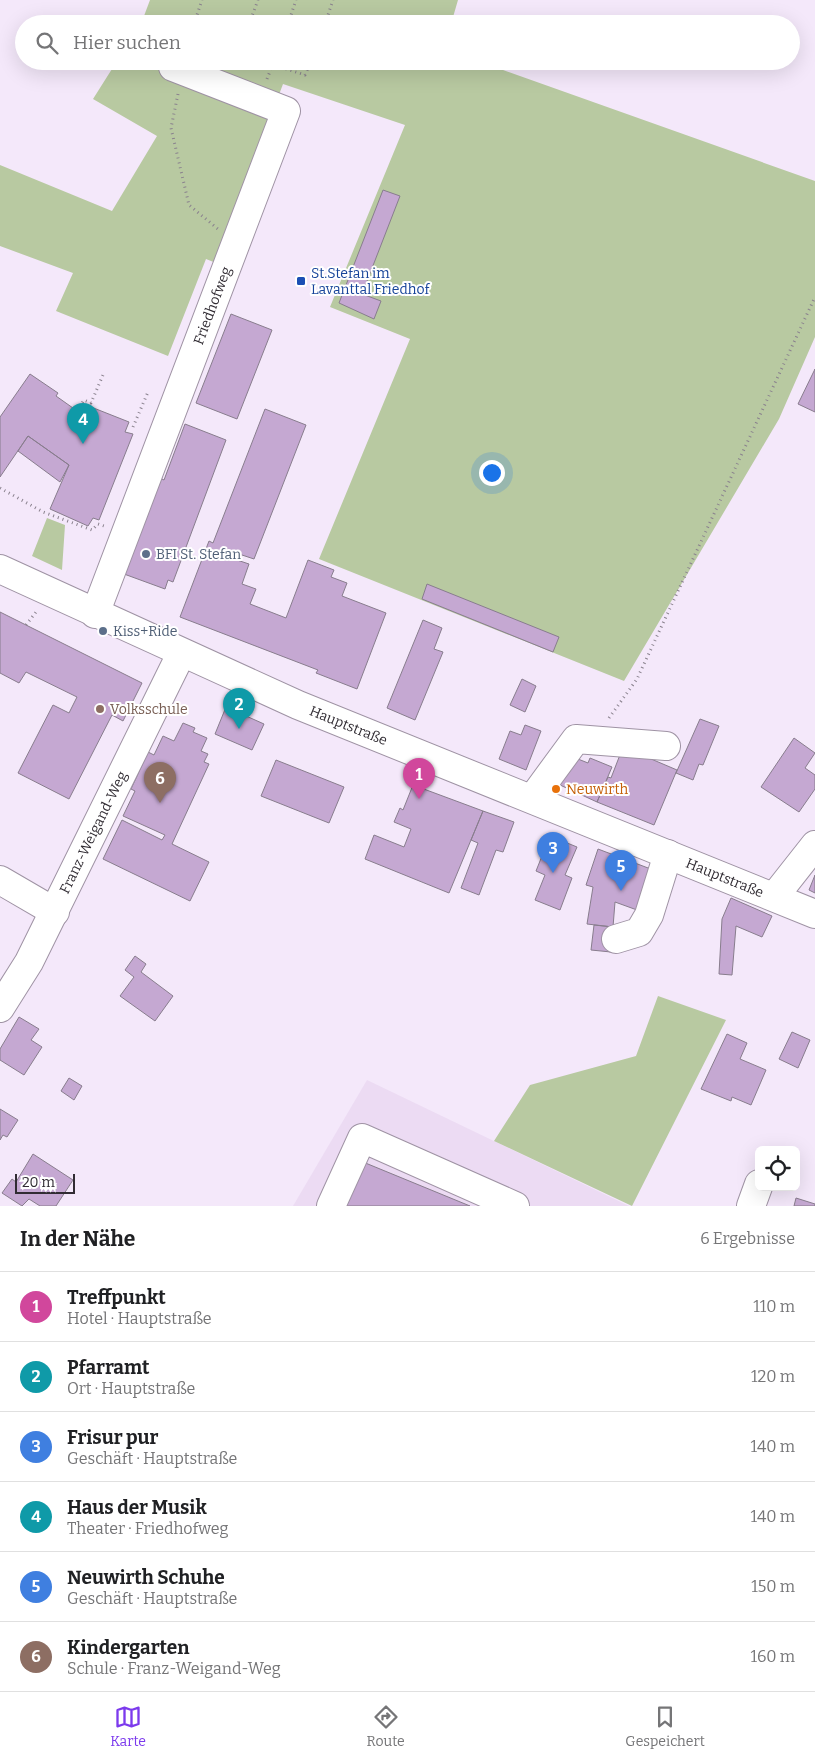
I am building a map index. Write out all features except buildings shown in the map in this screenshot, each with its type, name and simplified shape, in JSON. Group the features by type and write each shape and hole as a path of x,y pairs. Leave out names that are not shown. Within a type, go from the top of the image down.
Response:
{"street":[{"name":"Friedhofweg","path":"95,614 286,111 181,70"},
{"name":"Hauptstraße","path":"0,569 181,654 298,706 815,914"},
{"name":"Franz-Weigand-Weg","path":"0,1008 29,962 55,912 181,654"},
{"path":"532,799 576,739 666,746"},
{"path":"774,897 815,845"},
{"path":"616,939 639,932 649,915 668,854"},
{"path":"0,880 55,912"},
{"path":"331,1206 362,1138 514,1206"},
{"path":"751,1206 756,1191"}],"path":[{"path":"197,15 202,0"},
{"path":"252,15 258,0"},
{"path":"291,15 296,0"},
{"path":"328,15 334,0"},
{"path":"178,70 171,128 189,205 236,244"},
{"path":"290,70 305,75 307,70"},
{"path":"594,739 637,679 815,297"},
{"path":"76,411 84,400 92,403 103,375"},
{"path":"133,427 148,392"},
{"path":"0,488 43,512 92,530 98,524 106,527"},
{"path":"26,625 38,610 47,591"}],"shaded area":[{"path":"367,1080 629,1206 293,1206"}],"green space":[{"path":"150,0 458,0 454,15 144,15"},
{"path":"111,70 503,70 815,181 815,337 779,419 624,681 319,559 410,339 330,307 405,125 283,84 216,263 206,259 168,356 56,311 73,273 0,246 0,165 112,211 157,136 93,99"},
{"path":"47,518 65,525 62,570 32,556"},
{"path":"658,996 726,1020 632,1206 494,1141 530,1085 636,1056"}],"place":[{"name":"St.Stefan im Lavanttal Friedhof","path":"301,281"},
{"name":"Haus der Musik","path":"83,444"},
{"name":"BFI St. Stefan","path":"146,554"},
{"name":"Kiss+Ride","path":"103,631"},
{"name":"Volksschule","path":"100,709"},
{"name":"Pfarramt","path":"239,729"},
{"name":"Neuwirth","path":"556,789"},
{"name":"Treffpunkt","path":"419,799"},
{"name":"Kindergarten","path":"160,803"},
{"name":"Frisur pur","path":"553,873"},
{"name":"Neuwirth Schuhe","path":"621,891"}]}
